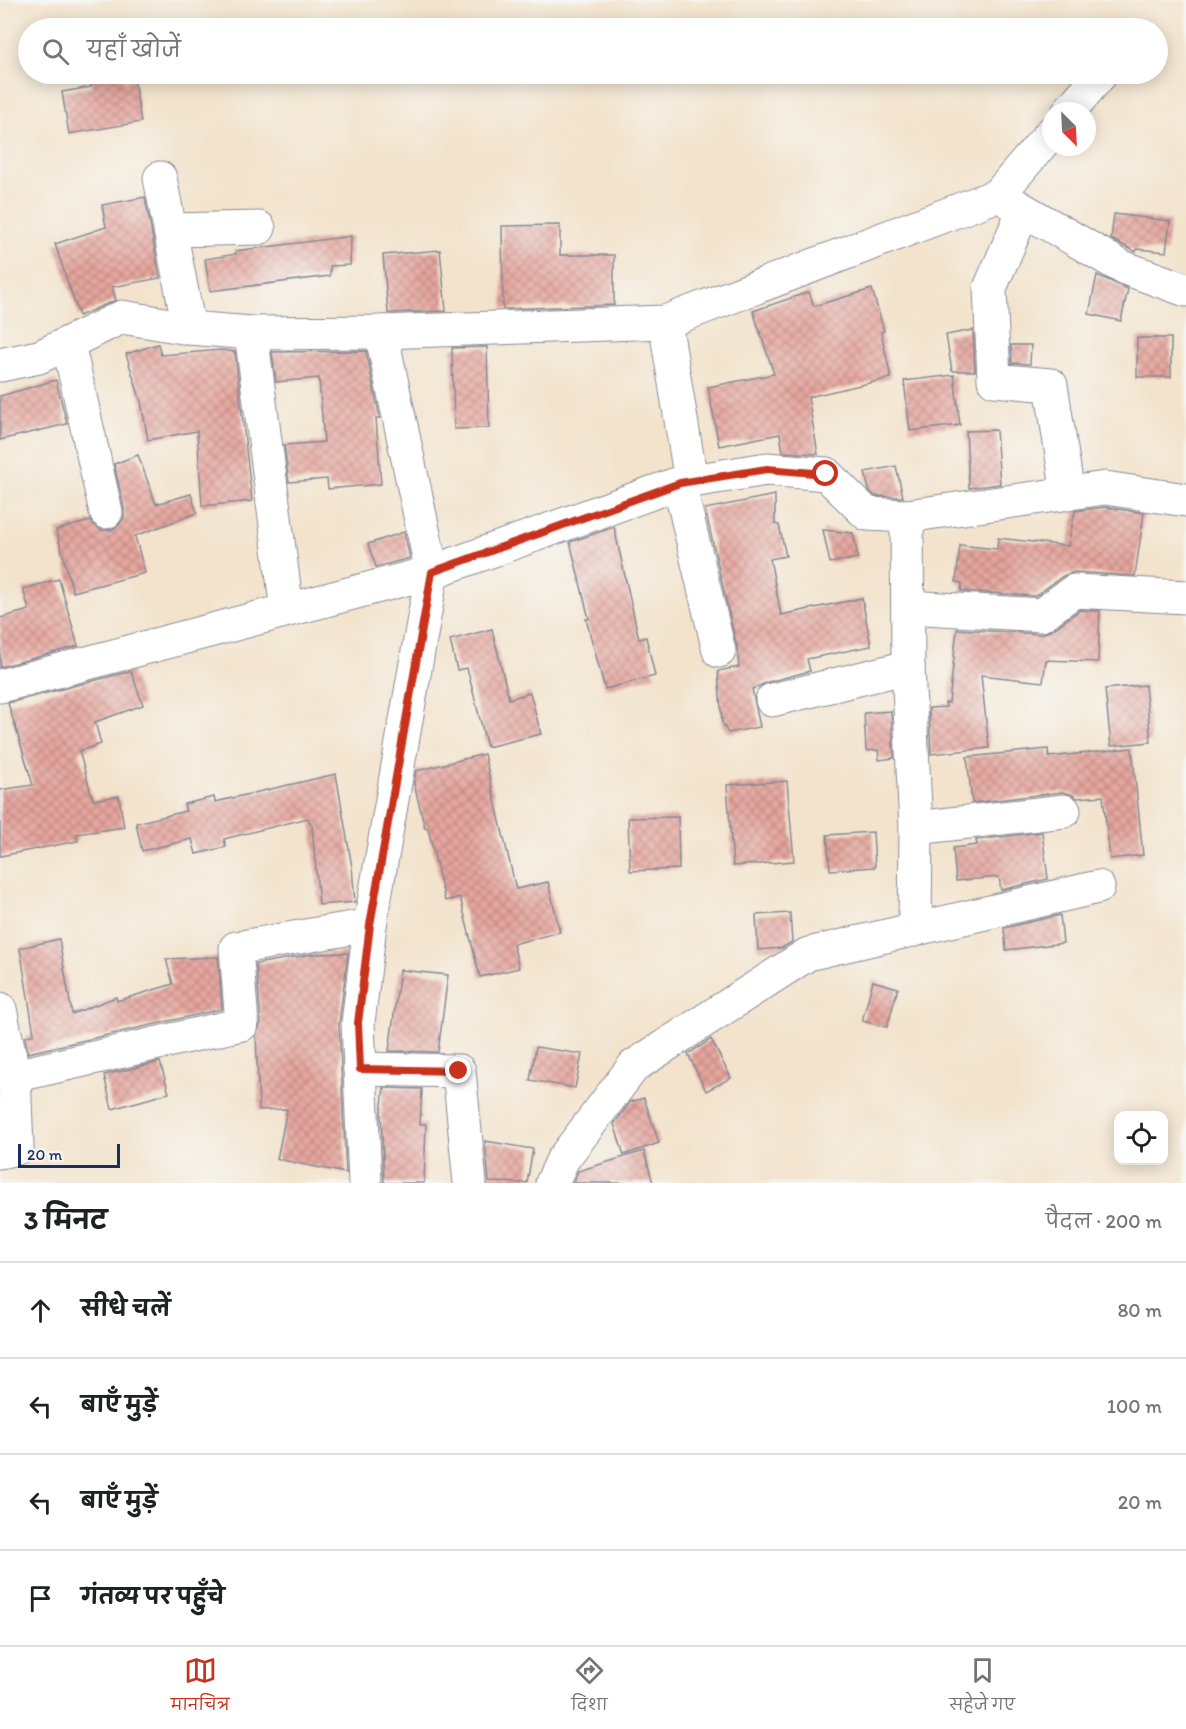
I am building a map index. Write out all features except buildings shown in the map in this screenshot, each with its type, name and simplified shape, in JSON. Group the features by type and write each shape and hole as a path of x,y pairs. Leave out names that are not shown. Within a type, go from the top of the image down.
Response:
{"street":[{"path":"1077,102 1092,84"},
{"path":"1042,149 1011,203 990,288 994,380 1051,386 1068,494"},
{"path":"160,178 189,328"},
{"path":"0,365 39,357 122,317 189,328 251,333 381,332 664,322 1011,203 1122,267 1186,290"},
{"path":"171,230 259,228"},
{"path":"664,322 685,482 719,651"},
{"path":"364,1183 358,1023 370,925 432,572 381,332"},
{"path":"251,333 287,610"},
{"path":"68,343 106,512"},
{"path":"0,686 432,572 685,482 767,469 826,474 867,514 906,516 1105,488 1186,500"},
{"path":"906,516 908,668 916,828 915,930"},
{"path":"908,608 1041,615 1074,591 1186,597"},
{"path":"772,700 908,668"},
{"path":"916,828 1065,811"},
{"path":"552,1183 563,1159 634,1066 808,954 1098,887"},
{"path":"14,1076 242,1024 236,948 370,925"},
{"path":"0,1009 14,1076 18,1148 0,1152"},
{"path":"360,1069 459,1071 470,1183"}],"route":[{"path":"459,1071 360,1069 358,1023 370,925 432,572 680,483 767,469 826,474"}]}
